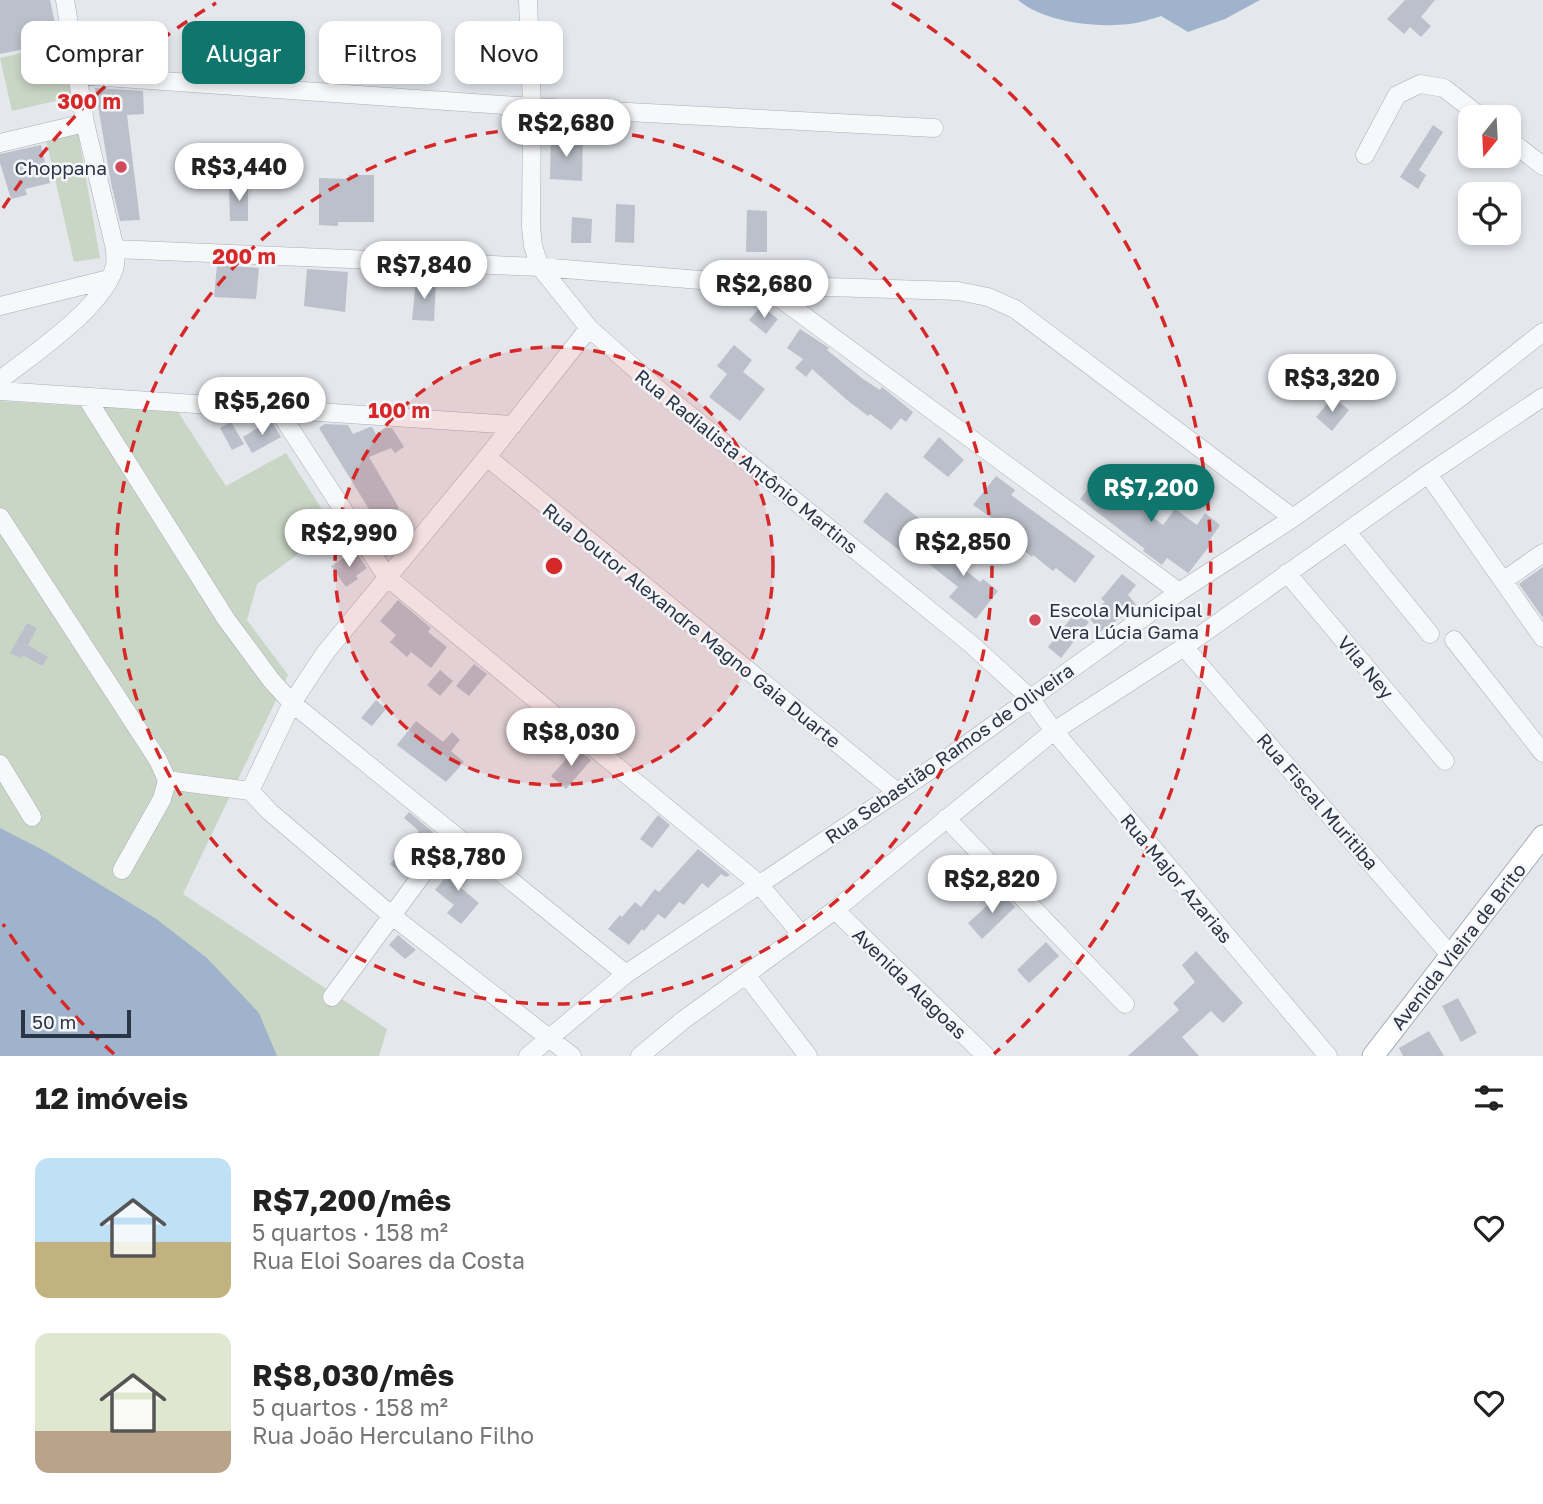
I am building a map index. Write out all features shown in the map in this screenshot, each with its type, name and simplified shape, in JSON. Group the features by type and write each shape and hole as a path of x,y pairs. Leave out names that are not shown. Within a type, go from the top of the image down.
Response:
{"main road":[{"name":"Avenida Vieira de Brito","path":"1373,1056 1543,836"}],"street":[{"path":"65,0 68,21"},
{"path":"528,0 532,107 531,227 533,246 540,267"},
{"path":"168,81 532,107 934,128"},
{"path":"0,380 57,335 93,302 109,279 114,266 115,248 85,123 78,84"},
{"path":"1365,155 1397,95 1420,84 1444,88 1466,105"},
{"path":"0,143 85,123"},
{"path":"1521,149 1543,166"},
{"path":"115,248 540,267 762,285 958,291 988,297 1016,309 1293,518"},
{"name":"Rua Radialista Antônio Martins","path":"540,267 589,328 660,391 971,644 1030,698"},
{"path":"0,306 109,279"},
{"path":"762,285 1179,592"},
{"path":"250,791 292,703 326,653 589,328"},
{"name":"Rua Sebastião Ramos de Oliveira","path":"528,1056 626,975 758,883 897,792 1179,592 1293,518 1461,397 1543,332"},
{"path":"0,391 513,425"},
{"path":"86,397 226,620 271,680 292,703 626,975"},
{"path":"640,1056 682,1021 835,910 1054,731 1184,647 1428,474 1543,397"},
{"path":"278,410 387,577 758,883 802,934"},
{"name":"Rua Doutor Alexandre Magno Gaia Duarte","path":"487,457 897,792"},
{"path":"1428,474 1543,638"},
{"path":"0,517 6,541 158,760 167,780 162,799 122,870"},
{"path":"1347,532 1430,634"},
{"path":"1503,581 1543,553"},
{"name":"Vila Ney","path":"1287,573 1445,761"},
{"path":"1454,640 1543,754"},
{"name":"Rua Fiscal Muritiba","path":"1184,647 1451,956"},
{"name":"Rua Major Azarias","path":"1030,698 1054,731 1328,1056"},
{"path":"0,764 32,817"},
{"path":"167,780 250,791 270,812 391,915 572,1056"},
{"path":"946,818 1125,1004"},
{"path":"332,997 452,835"},
{"name":"Avenida Alagoas","path":"835,910 986,1056"},
{"path":"747,976 808,1056"}],"green space":[{"path":"21,53 21,84 70,84 73,97 12,111 0,58"},
{"path":"77,127 100,258 74,262 45,135"},
{"path":"0,401 178,412 226,486 286,453 334,528 257,584 247,620 288,675 183,894 387,1029 379,1056 0,1056"}],"water":[{"path":"1018,0 1260,0 1225,19 1188,32 1161,16 1137,23 1116,25 1070,22 1042,14"},
{"path":"0,828 45,851 155,918 207,958 259,1013 277,1056 0,1056"}],"building":[{"path":"0,0 50,0 54,21 21,21 21,50 0,54"},
{"path":"1405,0 1435,0 1421,17 1431,26 1421,37 1410,27 1404,34 1387,19"},
{"name":"Choppana","path":"95,88 143,91 144,114 127,115 140,220 120,221"},
{"path":"1433,125 1443,132 1419,170 1426,175 1418,189 1400,177"},
{"path":"551,136 583,138 582,181 550,179"},
{"path":"41,145 50,183 25,189 27,195 11,199 0,163 0,154"},
{"path":"349,175 374,175 374,222 319,225 319,178 349,179"},
{"path":"229,185 248,185 248,221 230,221"},
{"path":"616,204 635,205 634,243 615,242"},
{"path":"747,210 767,211 767,252 746,252"},
{"path":"572,217 592,219 591,243 571,243"},
{"path":"217,265 259,268 256,299 214,297"},
{"path":"307,269 348,272 345,312 304,306"},
{"path":"416,281 436,282 434,321 412,320"},
{"path":"761,306 778,319 766,334 749,320"},
{"path":"800,329 829,348 827,350 863,379 880,390 882,387 913,412 906,422 901,418 891,430 847,400 812,369 806,377 795,368 803,359 787,348"},
{"path":"734,345 752,360 743,372 765,389 740,421 709,397 727,374 717,366"},
{"path":"1333,397 1349,410 1332,431 1316,417"},
{"path":"271,420 281,437 252,453 243,437"},
{"path":"231,422 244,444 232,450 220,428"},
{"path":"325,424 348,425 353,434 370,427 376,434 385,428 392,428 404,447 395,453 391,448 369,457 399,508 377,522 319,428"},
{"path":"939,437 964,460 948,477 923,457"},
{"path":"1104,469 1143,501 1139,506 1163,525 1175,509 1197,525 1205,513 1220,525 1209,541 1211,544 1188,573 1167,558 1162,565 1080,499"},
{"path":"996,476 1015,490 1011,495 1095,556 1075,583 1056,568 1053,571 1033,555 1032,557 1019,547 1024,540 973,505"},
{"path":"886,492 925,523 903,553 863,522"},
{"path":"953,536 972,551 960,566 980,582 983,579 998,591 976,619 949,597 958,587 929,564"},
{"path":"355,551 367,568 356,576 358,579 346,587 331,566"},
{"path":"1543,567 1543,618 1519,584"},
{"path":"1122,574 1136,585 1128,595 1137,606 1100,632 1088,616 1105,602 1101,599"},
{"path":"398,600 431,628 428,632 447,647 431,668 411,652 407,657 390,642 396,635 380,621"},
{"path":"1076,612 1089,622 1061,658 1048,647"},
{"path":"27,623 37,628 28,645 48,657 42,666 23,655 21,658 10,653"},
{"path":"474,664 487,674 469,696 456,686"},
{"path":"440,670 453,681 440,696 427,685"},
{"path":"376,700 386,709 372,726 361,718"},
{"path":"416,721 443,742 452,732 460,740 451,751 464,762 446,782 397,745"},
{"path":"576,748 591,760 566,789 551,776"},
{"path":"409,812 433,832 402,874 390,864 419,831 404,818"},
{"path":"658,815 670,825 652,848 640,839"},
{"path":"698,849 730,875 726,877 721,874 708,888 702,883 684,905 679,902 665,919 658,914 629,945 608,929 635,902 641,907 655,889 659,892"},
{"path":"458,862 472,874 461,888 479,903 461,924 447,913 454,905 435,890"},
{"path":"1002,892 1015,907 982,939 968,923"},
{"path":"398,935 416,950 405,959 389,945"},
{"path":"1046,942 1059,956 1029,983 1017,970"},
{"path":"1196,951 1243,1003 1223,1023 1211,1011 1182,1037 1199,1056 1128,1056 1179,1010 1173,1003 1195,982 1182,965"},
{"path":"1458,998 1477,1033 1461,1042 1442,1006"},
{"path":"1429,1031 1444,1056 1403,1056 1399,1048"}],"place":[{"name":"Choppana","path":"121,167"},
{"name":"Escola Municipal Vera Lúcia Gama","path":"1035,620"}]}
